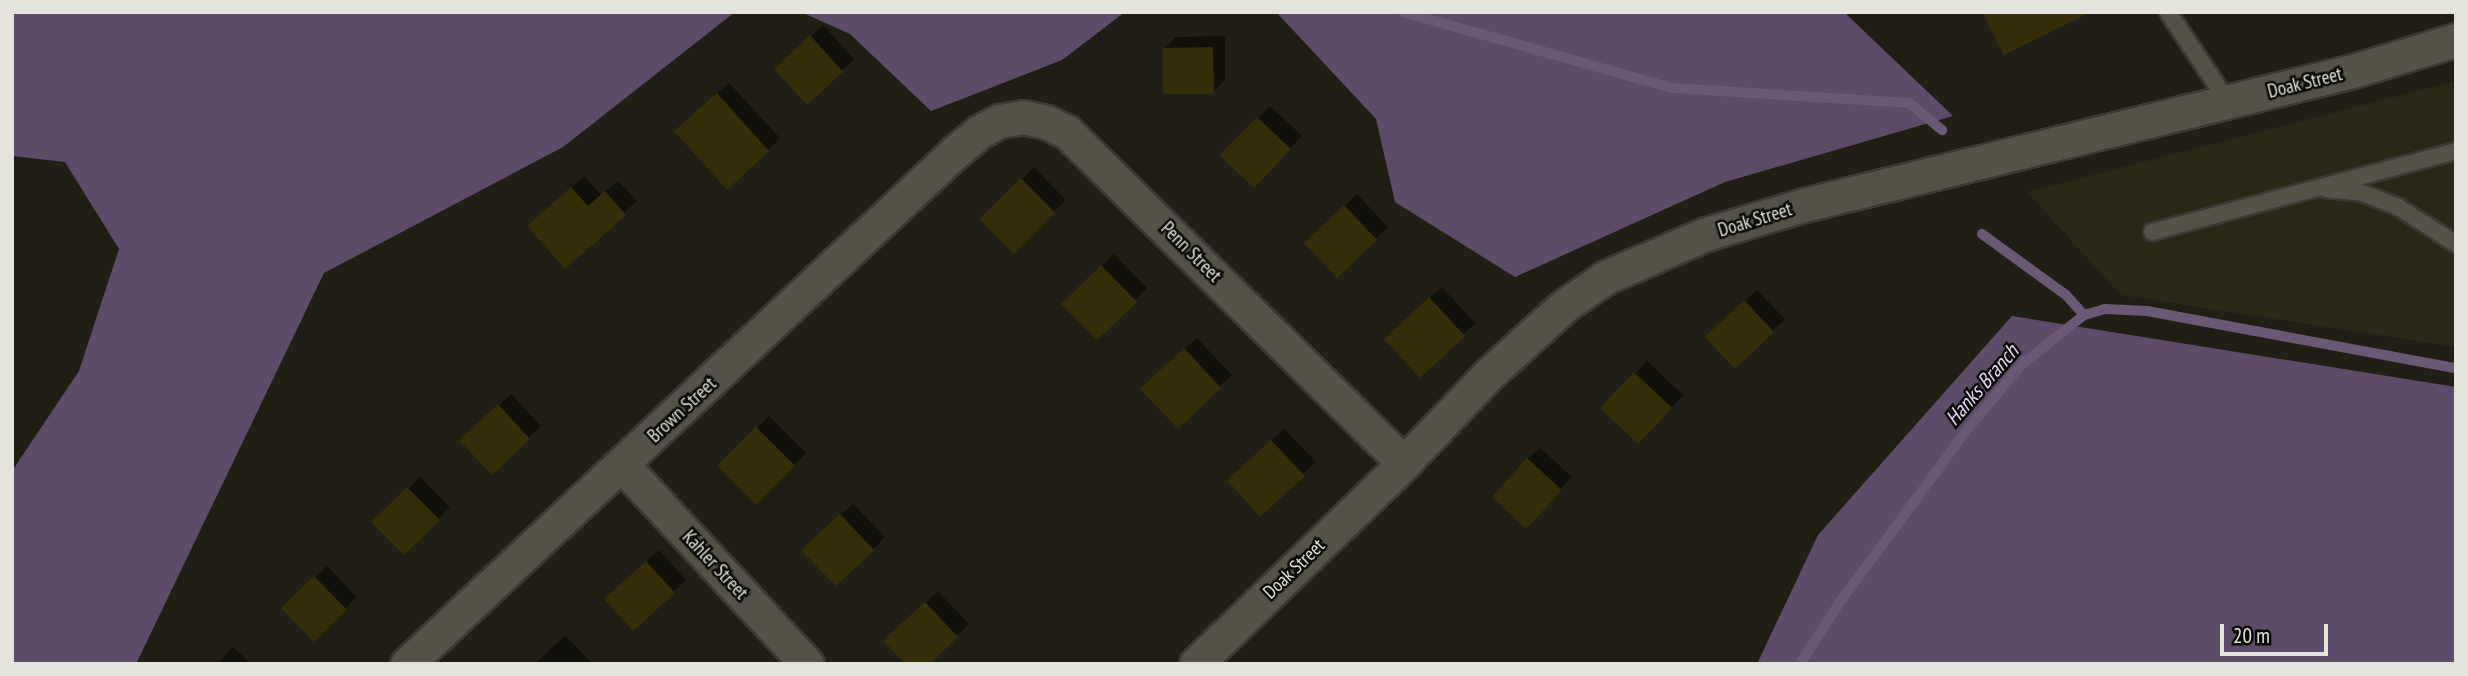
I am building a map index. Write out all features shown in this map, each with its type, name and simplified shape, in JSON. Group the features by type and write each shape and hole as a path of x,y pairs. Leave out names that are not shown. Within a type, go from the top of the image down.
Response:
{"street":[{"name":"Doak Street","path":"1196,664 1404,463 1488,374 1564,306 1606,277 1706,234 1804,205 2228,102 2456,40"},
{"name":"Penn Street","path":"954,153 999,121 1023,117 1046,122 1067,132 1404,463"},
{"name":"Brown Street","path":"407,664 954,153"},
{"name":"Kahler Street","path":"622,466 807,664"}],"lane":[{"path":"2168,12 2228,102"},
{"path":"2152,232 2456,151"},
{"path":"2316,188 2362,193 2398,207 2456,244"}],"shaded area":[{"path":"12,12 735,12 563,147 324,273 136,664 12,664 12,471 79,371 119,249 65,162 12,156"},
{"path":"801,12 1125,12 1062,60 931,111 850,34"},
{"path":"1272,12 1844,12 1953,116 1725,182 1515,277 1395,202 1376,119 1278,14"},
{"path":"2456,81 2456,347 2121,295 2027,192"},
{"path":"2012,316 2456,387 2456,664 1757,664 1818,535"}],"building":[{"path":"1982,12 2091,12 2004,55"},
{"path":"810,35 843,72 807,105 774,69"},
{"path":"1213,47 1214,94 1163,94 1163,48"},
{"path":"717,93 769,151 727,190 674,131"},
{"path":"1257,117 1291,149 1254,188 1219,155"},
{"path":"1021,178 1055,213 1014,254 979,219"},
{"path":"571,187 588,206 605,191 626,215 565,269 527,226"},
{"path":"1344,205 1377,240 1337,278 1304,243"},
{"path":"1101,265 1137,302 1097,340 1061,304"},
{"path":"1429,297 1465,336 1420,378 1384,339"},
{"path":"1744,300 1774,332 1735,369 1705,337"},
{"path":"1184,348 1221,388 1178,429 1140,389"},
{"path":"1634,372 1672,408 1638,444 1600,408"},
{"path":"498,404 530,439 492,475 459,440"},
{"path":"756,427 795,466 756,505 717,466"},
{"path":"1271,440 1305,476 1260,517 1227,480"},
{"path":"1527,458 1562,490 1526,529 1492,497"},
{"path":"407,487 440,520 404,555 371,522"},
{"path":"840,514 874,550 836,586 801,550"},
{"path":"646,561 675,593 633,631 604,599"},
{"path":"314,576 347,610 314,642 281,608"},
{"path":"925,602 958,637 930,664 905,664 883,640"}],"waterway":[{"path":"1403,12 1672,88 1909,103 1942,130"},
{"path":"1982,234 2066,295 2084,315"},
{"name":"Hanks Branch","path":"1800,664 1840,602 1966,431 2021,365 2084,315 2105,309 2147,311 2456,368"}]}
